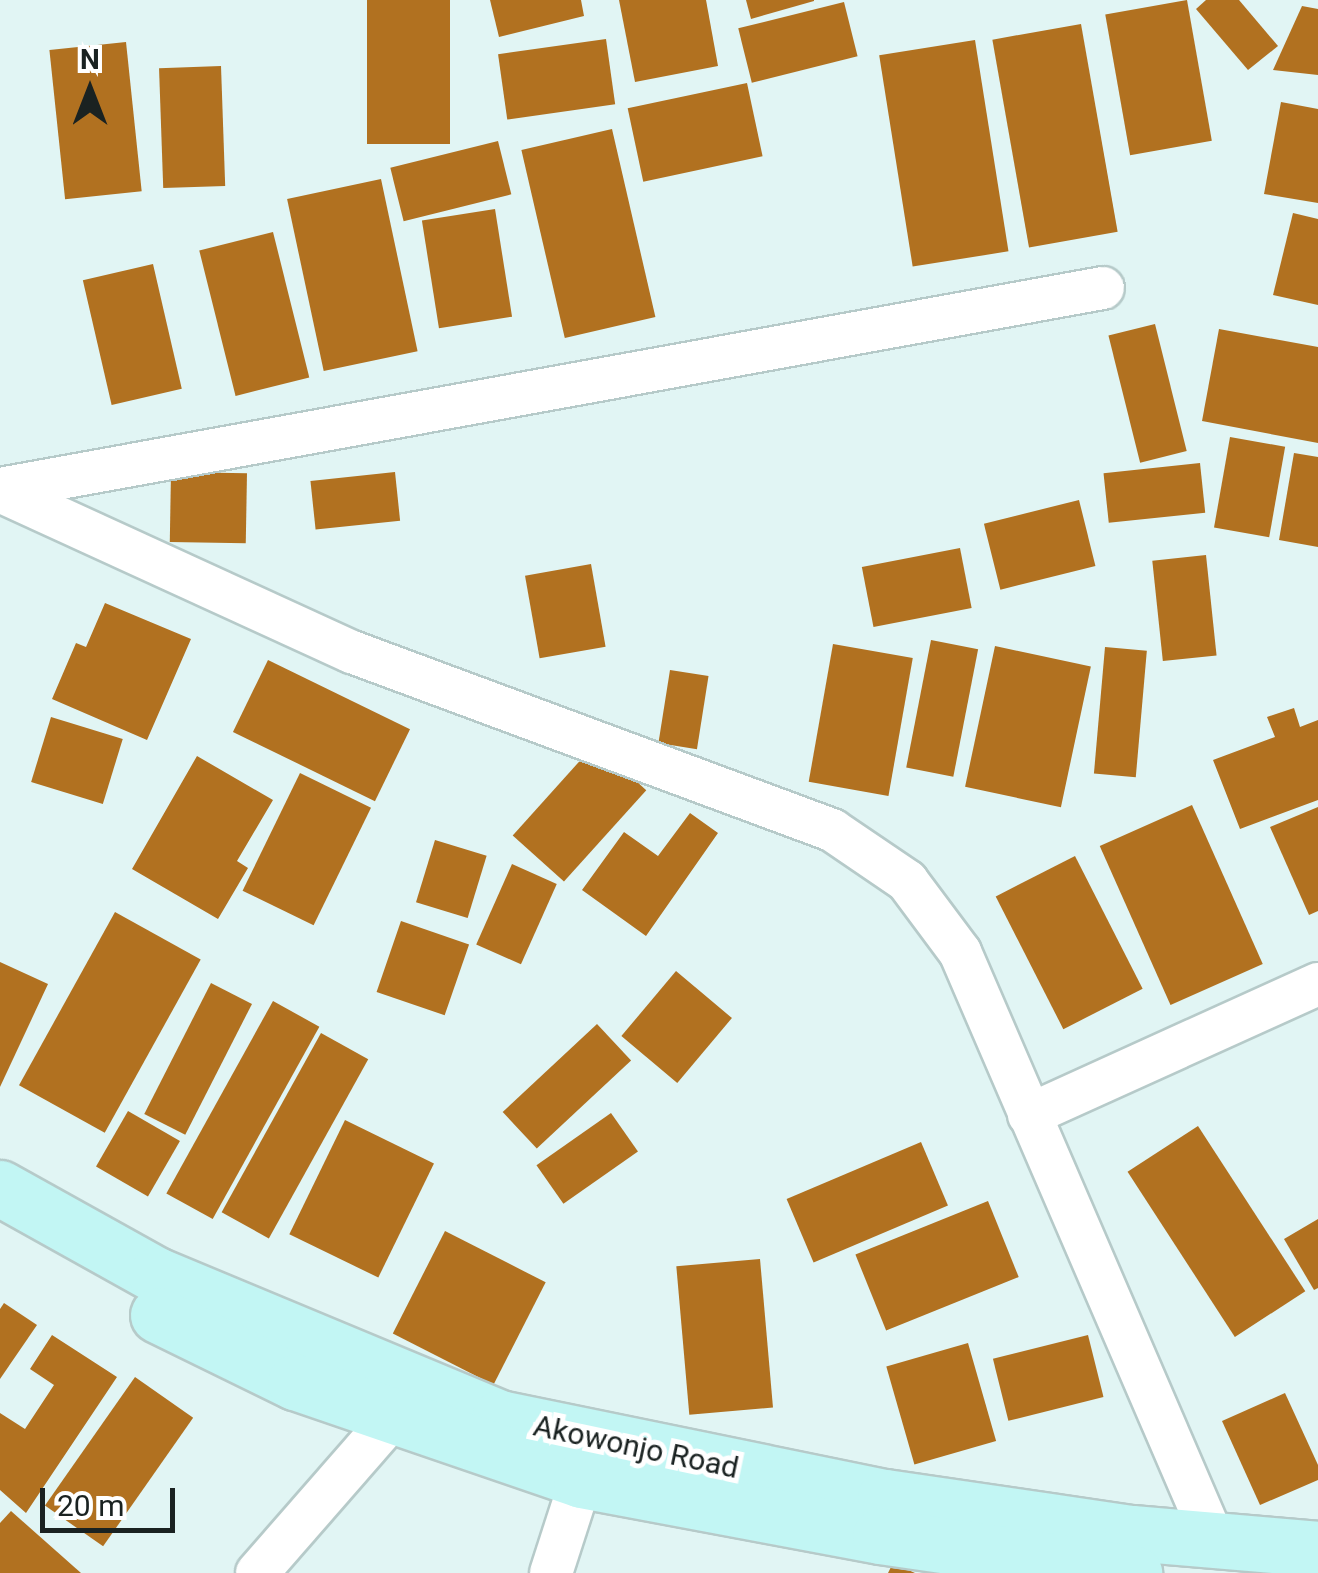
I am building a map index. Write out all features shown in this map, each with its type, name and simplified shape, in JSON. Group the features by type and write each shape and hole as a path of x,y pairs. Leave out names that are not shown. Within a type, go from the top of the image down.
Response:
{"main road":[{"name":"Akowonjo Road","path":"0,1188 156,1275 499,1418 885,1497 1214,1541 1318,1549"},
{"name":"Akowonjo Road","path":"0,1232 294,1382 582,1480 880,1536 1134,1573"}],"street":[{"path":"0,490 1103,288"},
{"path":"0,490 352,652 832,830 907,881 960,952 1214,1541"},
{"path":"1029,1115 1318,984"},
{"path":"256,1573 392,1418"},
{"path":"552,1573 582,1480"}],"building":[{"path":"367,0 450,0 450,144 367,144"},
{"path":"490,0 581,0 584,16 499,37"},
{"path":"619,0 706,0 718,66 635,82"},
{"path":"746,0 814,0 814,1 751,19"},
{"path":"1187,0 1212,141 1130,155 1105,14"},
{"path":"1206,0 1239,0 1278,46 1248,70 1196,9"},
{"path":"844,2 858,56 752,83 738,28"},
{"path":"1302,6 1318,9 1318,75 1273,70"},
{"path":"1081,24 1118,232 1029,247 992,40"},
{"path":"606,39 615,104 507,120 498,54"},
{"path":"975,40 1008,251 913,267 879,55"},
{"path":"126,42 142,191 65,199 49,50"},
{"path":"221,66 225,186 163,188 159,68"},
{"path":"747,83 763,156 643,182 628,108"},
{"path":"1281,102 1318,109 1318,203 1264,194"},
{"path":"612,129 655,317 565,338 521,150"},
{"path":"498,141 511,194 404,221 390,168"},
{"path":"381,179 418,351 324,371 287,199"},
{"path":"495,209 512,317 439,328 422,221"},
{"path":"1293,213 1318,219 1318,305 1273,295"},
{"path":"273,232 309,378 236,396 199,250"},
{"path":"153,264 182,389 112,405 83,280"},
{"path":"1155,324 1187,451 1140,463 1108,336"},
{"path":"1219,329 1318,347 1318,443 1202,421"},
{"path":"1230,437 1285,447 1269,537 1214,528"},
{"path":"1294,453 1318,457 1318,547 1279,540"},
{"path":"1200,463 1205,513 1109,523 1104,473"},
{"path":"171,472 247,473 246,543 170,542"},
{"path":"395,472 400,521 316,530 310,481"},
{"path":"1079,500 1095,566 1000,590 984,524"},
{"path":"960,548 972,608 873,627 862,567"},
{"path":"1206,555 1217,655 1163,661 1152,561"},
{"path":"591,564 606,647 540,658 525,576"},
{"path":"105,603 191,639 147,740 52,699 76,643 86,647"},
{"path":"931,640 978,649 953,777 906,768"},
{"path":"833,644 913,658 888,796 809,782"},
{"path":"995,646 1091,666 1061,807 965,787"},
{"path":"1105,647 1147,651 1136,777 1094,774"},
{"path":"268,660 410,729 375,801 233,732"},
{"path":"670,670 709,676 697,749 658,743"},
{"path":"1294,708 1300,727 1318,720 1318,800 1240,829 1213,760 1275,737 1267,717"},
{"path":"51,717 123,739 103,804 31,782"},
{"path":"595,744 646,790 564,882 513,835"},
{"path":"197,756 273,800 237,861 248,868 218,919 132,869"},
{"path":"300,773 371,808 314,925 243,891"},
{"path":"1192,805 1263,964 1171,1005 1100,846"},
{"path":"1318,807 1318,911 1309,915 1270,827"},
{"path":"690,813 718,833 646,936 582,890 624,832 658,856"},
{"path":"435,840 487,856 468,918 416,902"},
{"path":"1075,856 1143,989 1063,1029 996,896"},
{"path":"512,864 557,884 521,964 476,944"},
{"path":"115,912 201,960 105,1133 19,1085"},
{"path":"401,921 469,944 445,1015 377,992"},
{"path":"0,962 48,984 0,1087"},
{"path":"676,971 732,1018 677,1083 621,1036"},
{"path":"211,983 252,1004 185,1135 144,1114"},
{"path":"273,1001 319,1027 213,1219 166,1193"},
{"path":"597,1024 631,1061 537,1149 503,1112"},
{"path":"321,1033 368,1059 269,1238 222,1212"},
{"path":"128,1111 180,1141 148,1196 96,1166"},
{"path":"611,1113 638,1152 563,1204 536,1165"},
{"path":"345,1120 434,1163 378,1278 289,1234"},
{"path":"1198,1126 1305,1291 1235,1337 1128,1172"},
{"path":"921,1142 948,1206 814,1263 787,1199"},
{"path":"988,1201 1019,1277 886,1331 855,1255"},
{"path":"1318,1219 1318,1288 1314,1290 1284,1239"},
{"path":"445,1231 546,1282 493,1385 393,1333"},
{"path":"760,1259 773,1407 689,1415 676,1266"},
{"path":"4,1303 37,1325 0,1379 0,1309"},
{"path":"52,1335 117,1377 26,1513 0,1490 0,1413 25,1429 54,1385 30,1369"},
{"path":"1088,1335 1103,1397 1008,1421 993,1359"},
{"path":"968,1343 996,1441 914,1464 886,1366"},
{"path":"135,1377 193,1418 103,1546 45,1506"},
{"path":"1285,1393 1318,1465 1318,1480 1260,1505 1222,1421"},
{"path":"11,1511 81,1573 0,1573 0,1523"},
{"path":"893,1563 915,1573 888,1573"}]}
